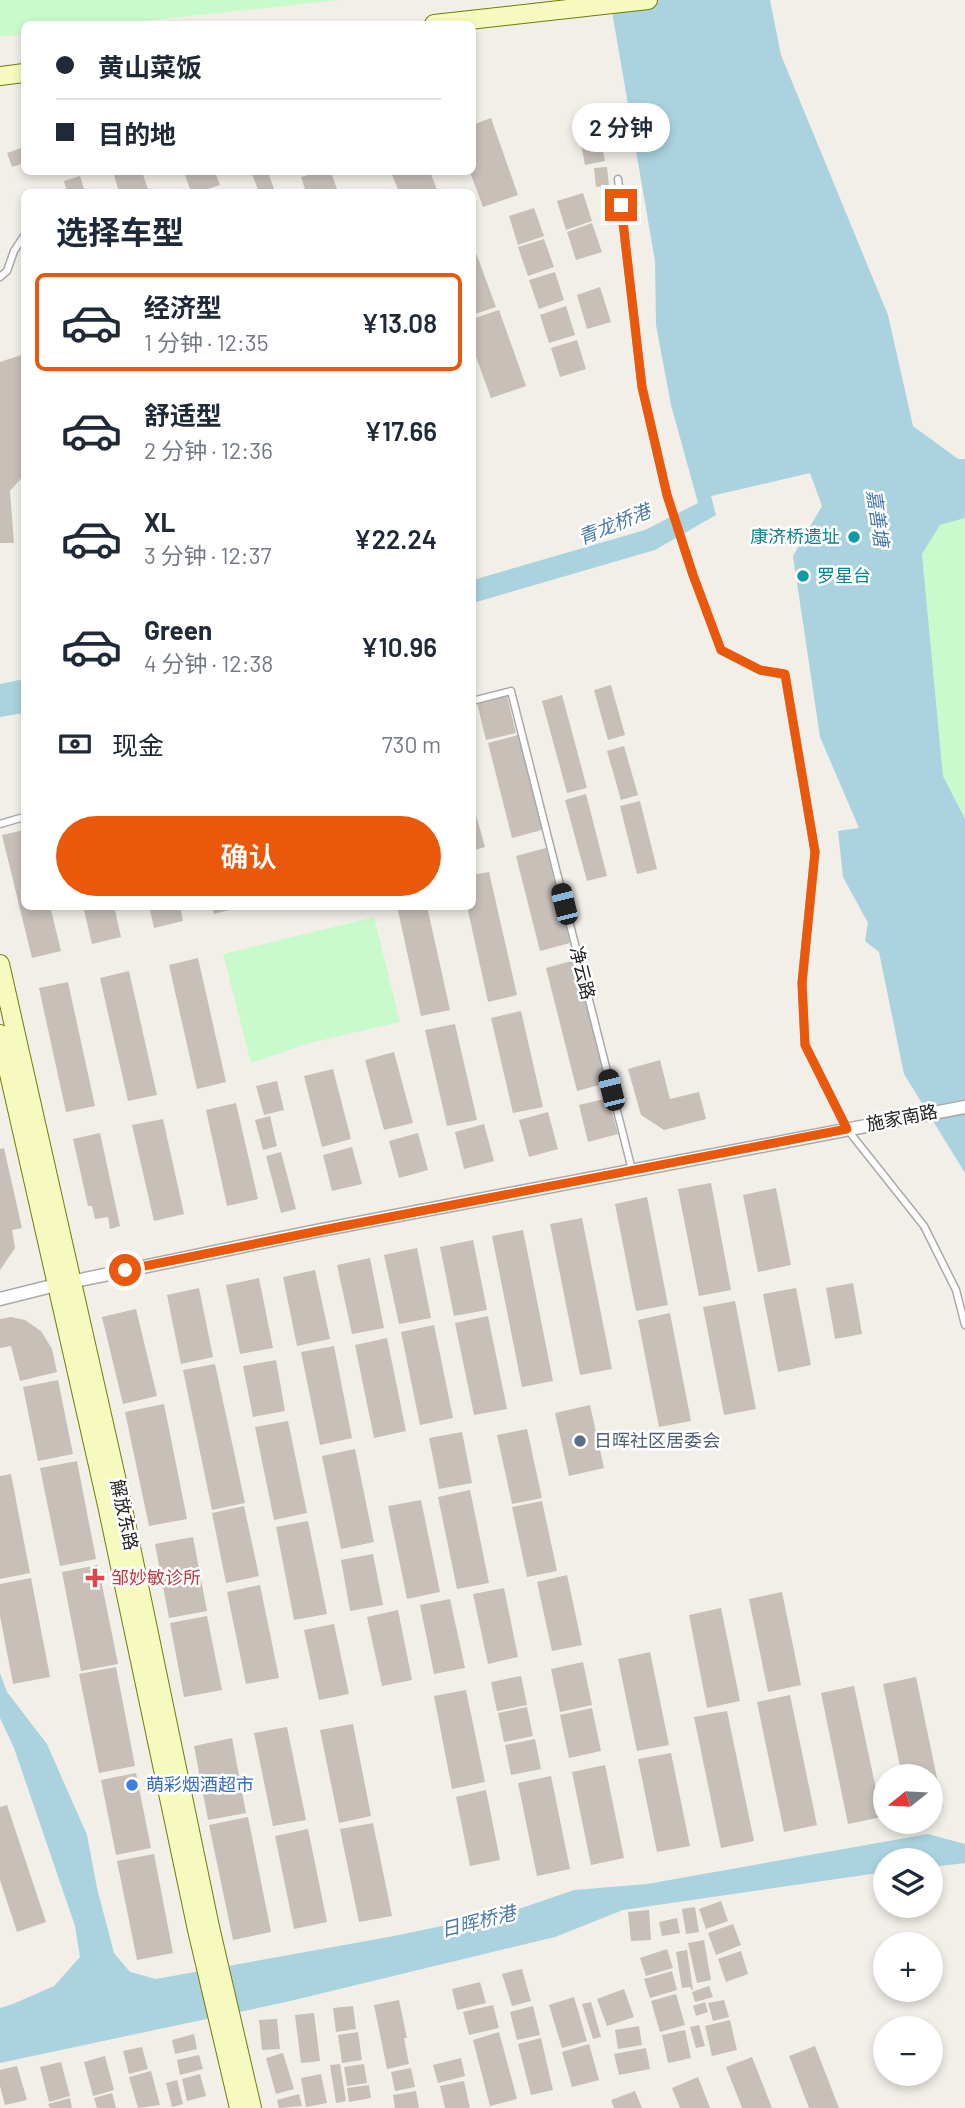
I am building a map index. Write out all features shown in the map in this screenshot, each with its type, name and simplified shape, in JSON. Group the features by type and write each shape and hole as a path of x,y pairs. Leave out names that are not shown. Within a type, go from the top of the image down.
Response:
{"main road":[{"path":"459,21 648,0"},
{"path":"0,76 21,73"},
{"name":"解放东路","path":"0,964 105,1495 233,2054 239,2108"},
{"name":"解放东路","path":"0,1034 63,1283"},
{"name":"解放东路","path":"233,2054 253,2108"}],"street":[{"name":"施家南路","path":"0,1298 316,1231 965,1107"}],"lane":[{"path":"618,179 642,387 667,495 693,575 721,650 760,670 785,674 815,852 802,983 805,1045 847,1129 925,1226 956,1290 965,1325"},
{"path":"0,278 21,240"},
{"name":"净云路","path":"476,700 510,691 632,1170"},
{"path":"0,824 21,818"}],"green space":[{"path":"0,0 340,0 143,21 21,21 21,34 0,37"},
{"path":"965,518 965,819 943,776 922,553 940,525"},
{"path":"374,917 400,1022 309,1043 251,1063 223,954"}],"water":[{"name":"嘉善塘","path":"610,0 770,0 781,55 888,315 913,426 958,459 965,459 965,518 940,525 922,554 943,776 965,819 965,1173 904,1074 879,952 865,941 868,923 843,877 838,831 859,828 820,737 793,556 822,506 810,473 711,496 716,515 655,550 476,602 476,579 645,530 698,503 671,405 656,325 655,261"},
{"path":"21,680 21,714 0,717 0,684"},
{"name":"日晖桥港","path":"0,1673 7,1692 47,1744 87,1835 114,1953 130,1972 156,1979 394,1936 513,1911 574,1890 647,1884 928,1834 965,1844 965,1863 943,1866 943,1848 873,1848 873,1874 623,1910 555,1937 286,2002 0,2063 0,2008 54,1986 80,1957 75,1926 14,1748 0,1718"}],"building":[{"path":"491,118 518,195 483,207 471,175 476,175 476,124"},
{"path":"600,135 605,161 585,165 580,139"},
{"path":"21,148 21,164 12,167 7,153"},
{"path":"607,167 609,186 596,187 594,168"},
{"path":"114,175 143,175 148,189 118,189"},
{"path":"185,175 216,175 220,185 208,189 190,189"},
{"path":"252,175 269,175 274,189 258,189"},
{"path":"332,175 337,189 305,189 301,177"},
{"path":"392,175 431,175 437,189 398,189"},
{"path":"80,176 84,189 66,189 64,181"},
{"path":"583,193 592,221 566,230 557,201"},
{"path":"534,208 544,236 518,245 509,216"},
{"path":"592,223 602,252 576,260 567,232"},
{"path":"544,239 554,267 528,276 518,247"},
{"path":"476,253 496,307 476,314"},
{"path":"555,272 564,300 539,309 529,280"},
{"path":"600,287 611,322 587,329 577,295"},
{"path":"566,306 575,335 549,343 540,315"},
{"path":"499,310 526,386 491,398 476,357 476,318"},
{"path":"577,340 586,369 560,377 551,348"},
{"path":"21,355 21,478 10,491 14,543 0,543 0,362"},
{"path":"611,685 625,735 608,740 594,690"},
{"path":"562,695 587,788 567,793 542,701"},
{"path":"507,696 516,733 486,740 477,703"},
{"path":"518,735 542,830 512,838 488,743"},
{"path":"624,746 638,795 621,800 607,751"},
{"path":"586,794 607,876 587,881 565,800"},
{"path":"640,801 657,869 637,874 620,806"},
{"path":"476,815 485,847 476,850"},
{"path":"21,831 21,910 51,910 61,951 32,958 2,835"},
{"path":"546,848 570,943 540,951 516,856"},
{"path":"489,872 517,995 488,1002 468,910 476,910 476,874"},
{"path":"84,910 115,910 121,937 92,944"},
{"path":"150,910 181,910 183,921 154,928"},
{"path":"213,910 229,910 214,914"},
{"path":"398,910 428,910 450,1010 421,1016"},
{"path":"198,958 226,1082 197,1089 169,965"},
{"path":"575,960 606,1083 577,1091 546,968"},
{"path":"129,971 157,1095 128,1101 100,978"},
{"path":"68,982 95,1106 66,1112 39,988"},
{"path":"521,1011 543,1107 513,1113 491,1018"},
{"path":"455,1024 477,1120 447,1126 425,1030"},
{"path":"394,1052 413,1123 384,1130 365,1060"},
{"path":"660,1060 670,1099 699,1092 706,1119 664,1130 641,1115 628,1069"},
{"path":"333,1069 351,1139 322,1147 304,1076"},
{"path":"277,1081 284,1110 264,1115 256,1086"},
{"path":"608,1098 618,1134 588,1142 579,1105"},
{"path":"236,1103 258,1199 227,1206 206,1110"},
{"path":"548,1112 558,1149 529,1157 519,1120"},
{"path":"270,1116 277,1146 263,1150 255,1120"},
{"path":"163,1119 184,1214 154,1221 132,1125"},
{"path":"484,1124 494,1161 464,1169 455,1132"},
{"path":"100,1133 120,1226 110,1229 108,1217 95,1219 92,1206 88,1206 73,1139"},
{"path":"418,1133 428,1170 399,1178 389,1141"},
{"path":"352,1147 362,1184 332,1191 323,1155"},
{"path":"4,1148 22,1228 12,1230 15,1248 0,1270 0,1149"},
{"path":"281,1152 296,1209 281,1213 266,1156"},
{"path":"711,1183 731,1290 699,1296 678,1189"},
{"path":"776,1188 791,1265 758,1272 743,1195"},
{"path":"647,1197 668,1305 636,1311 615,1204"},
{"path":"582,1218 612,1369 580,1375 550,1224"},
{"path":"523,1230 553,1381 522,1387 492,1236"},
{"path":"473,1240 487,1310 454,1316 440,1247"},
{"path":"417,1248 431,1318 399,1324 384,1255"},
{"path":"370,1258 384,1328 352,1334 337,1265"},
{"path":"315,1270 330,1339 297,1346 283,1277"},
{"path":"259,1278 273,1348 240,1354 226,1285"},
{"path":"853,1283 862,1334 835,1339 826,1288"},
{"path":"199,1288 213,1357 181,1364 167,1295"},
{"path":"796,1288 811,1365 778,1372 763,1294"},
{"path":"735,1301 756,1409 724,1415 703,1307"},
{"path":"136,1309 157,1396 123,1404 102,1317"},
{"path":"670,1313 691,1421 659,1427 638,1320"},
{"path":"488,1316 507,1409 474,1415 455,1323"},
{"path":"11,1317 25,1320 41,1331 52,1349 57,1372 20,1381 11,1346 0,1348 0,1319"},
{"path":"434,1325 453,1418 420,1425 401,1332"},
{"path":"387,1338 406,1431 374,1438 355,1345"},
{"path":"334,1346 352,1438 320,1445 301,1352"},
{"path":"276,1360 285,1411 253,1417 243,1366"},
{"path":"215,1364 245,1503 212,1510 183,1370"},
{"path":"58,1380 73,1454 38,1461 23,1387"},
{"path":"164,1404 187,1519 149,1526 125,1412"},
{"name":"日晖社区居委会","path":"590,1405 604,1468 569,1476 555,1413"},
{"path":"288,1421 307,1513 274,1520 255,1427"},
{"path":"527,1429 542,1498 512,1504 497,1435"},
{"path":"462,1432 472,1483 439,1489 429,1438"},
{"path":"355,1449 374,1542 341,1549 322,1456"},
{"path":"77,1461 96,1559 60,1566 40,1468"},
{"path":"11,1474 30,1573 0,1579 0,1476"},
{"path":"470,1490 489,1583 457,1589 438,1497"},
{"path":"421,1500 440,1592 407,1599 388,1506"},
{"path":"542,1501 557,1571 527,1577 512,1507"},
{"path":"244,1506 259,1576 226,1583 212,1513"},
{"path":"308,1521 327,1614 294,1620 276,1527"},
{"path":"193,1537 207,1611 169,1618 155,1544"},
{"path":"373,1554 383,1605 350,1611 341,1560"},
{"path":"98,1565 118,1664 81,1671 62,1572"},
{"path":"567,1575 582,1645 552,1651 537,1582"},
{"path":"31,1578 50,1677 13,1684 0,1616 0,1584"},
{"path":"260,1585 279,1678 246,1684 227,1592"},
{"path":"504,1588 518,1657 488,1664 473,1594"},
{"path":"782,1592 801,1685 768,1692 749,1599"},
{"path":"450,1599 465,1668 434,1674 420,1605"},
{"path":"721,1608 740,1701 707,1708 689,1615"},
{"path":"398,1610 412,1680 382,1686 367,1617"},
{"path":"207,1616 222,1690 184,1697 170,1623"},
{"path":"334,1624 349,1694 319,1700 304,1630"},
{"path":"650,1652 669,1745 637,1751 618,1659"},
{"path":"583,1662 592,1705 560,1712 551,1669"},
{"path":"116,1667 135,1766 99,1773 79,1674"},
{"path":"521,1676 527,1705 497,1711 491,1682"},
{"path":"916,1677 934,1764 900,1764 883,1684"},
{"path":"854,1686 873,1775 873,1819 848,1824 821,1693"},
{"path":"466,1690 485,1782 452,1789 434,1696"},
{"path":"790,1695 817,1825 784,1832 757,1702"},
{"path":"527,1707 533,1736 504,1742 498,1713"},
{"path":"592,1708 601,1751 569,1758 560,1715"},
{"path":"727,1711 754,1841 721,1848 694,1717"},
{"path":"353,1724 371,1816 339,1823 320,1730"},
{"path":"287,1727 306,1820 273,1826 254,1733"},
{"path":"232,1738 246,1813 208,1820 194,1746"},
{"path":"535,1739 541,1769 511,1775 505,1745"},
{"path":"671,1753 690,1846 657,1852 638,1759"},
{"path":"605,1765 624,1858 591,1865 572,1772"},
{"path":"136,1773 151,1848 116,1855 101,1780"},
{"path":"551,1776 570,1869 537,1876 518,1783"},
{"path":"486,1790 500,1860 470,1866 456,1797"},
{"path":"7,1805 46,1922 17,1932 0,1880 0,1807"},
{"path":"248,1817 271,1932 233,1940 209,1825"},
{"path":"373,1823 392,1916 359,1922 340,1829"},
{"path":"308,1829 327,1922 294,1929 275,1836"},
{"path":"154,1854 173,1953 137,1960 117,1861"},
{"path":"721,1901 728,1921 706,1929 699,1909"},
{"path":"695,1907 699,1932 686,1934 682,1909"},
{"path":"649,1910 651,1940 631,1941 628,1912"},
{"path":"677,1918 680,1933 662,1936 659,1922"},
{"path":"733,1924 741,1945 716,1955 708,1933"},
{"path":"704,1940 711,1980 697,1983 688,1943"},
{"path":"667,1949 673,1968 646,1976 640,1958"},
{"path":"687,1950 693,1990 690,1987 682,1988 676,1952"},
{"path":"741,1951 748,1974 726,1982 718,1959"},
{"path":"522,1969 531,2001 512,2006 502,1974"},
{"path":"672,1971 677,1990 650,1998 644,1979"},
{"path":"480,1982 486,2003 457,2010 452,1989"},
{"path":"709,1986 713,1997 695,2002 692,1992"},
{"path":"624,1989 634,2017 607,2026 597,1999"},
{"path":"676,1994 685,2025 660,2032 651,2001"},
{"path":"574,1997 587,2041 562,2048 549,2005"},
{"path":"399,2000 409,2064 387,2069 374,2005"},
{"path":"724,2000 729,2017 713,2021 708,2003"},
{"path":"591,2002 601,2037 593,2039 582,2004"},
{"path":"705,2002 708,2012 696,2016 693,2006"},
{"path":"493,2005 499,2028 469,2035 463,2012"},
{"path":"353,2006 356,2029 336,2032 333,2008"},
{"path":"533,2006 540,2035 517,2040 510,2012"},
{"path":"314,2013 320,2061 301,2063 295,2015"},
{"path":"277,2019 280,2049 262,2050 259,2020"},
{"path":"730,2020 737,2050 712,2056 705,2026"},
{"path":"699,2025 705,2046 696,2048 690,2027"},
{"path":"639,2026 642,2045 618,2049 615,2030"},
{"path":"685,2030 691,2058 668,2063 662,2035"},
{"path":"358,2032 362,2060 342,2063 338,2035"},
{"path":"499,2032 517,2099 490,2106 473,2040"},
{"path":"194,2034 197,2049 175,2054 172,2040"},
{"path":"541,2038 553,2090 531,2095 518,2044"},
{"path":"589,2044 599,2080 572,2087 562,2052"},
{"path":"815,2046 839,2108 809,2108 789,2056"},
{"path":"142,2047 148,2069 129,2074 123,2051"},
{"path":"646,2048 650,2069 619,2075 614,2054"},
{"path":"283,2053 294,2089 276,2094 266,2058"},
{"path":"199,2055 203,2069 180,2075 177,2060"},
{"path":"105,2056 114,2090 93,2096 84,2062"},
{"path":"752,2057 772,2108 742,2108 726,2067"},
{"path":"461,2058 465,2076 438,2083 433,2065"},
{"path":"61,2062 70,2096 49,2102 40,2067"},
{"path":"340,2064 346,2101 336,2103 330,2065"},
{"path":"364,2064 367,2083 347,2086 344,2067"},
{"path":"17,2066 27,2100 5,2105 0,2086 0,2070"},
{"path":"411,2068 415,2087 395,2091 391,2072"},
{"path":"151,2071 160,2105 138,2108 129,2077"},
{"path":"200,2074 206,2096 187,2101 182,2079"},
{"path":"321,2074 327,2103 306,2107 301,2078"},
{"path":"698,2077 710,2108 680,2108 672,2088"},
{"path":"177,2080 183,2104 172,2107 166,2083"},
{"path":"464,2081 470,2108 445,2108 440,2086"},
{"path":"369,2085 371,2098 349,2102 347,2088"},
{"path":"416,2091 419,2108 395,2108 393,2095"},
{"path":"635,2091 642,2108 614,2108 611,2100"},
{"path":"112,2093 116,2108 97,2108 94,2098"},
{"path":"299,2094 302,2106 279,2108 277,2100"},
{"path":"70,2098 72,2108 50,2108 48,2104"}],"place":[{"name":"康济桥遗址","path":"854,537"},
{"name":"罗星台","path":"803,576"},
{"name":"日晖社区居委会","path":"580,1441"},
{"name":"邹妙敏诊所","path":"95,1578"},
{"name":"萌彩烟酒超市","path":"132,1785"}],"route":[{"path":"125,1270 847,1129 805,1045 802,983 815,852 785,674 760,670 721,650 693,575 667,495 642,387 621,205"}],"water label":[{"name":"青龙桥港","path":"614,524"}]}
